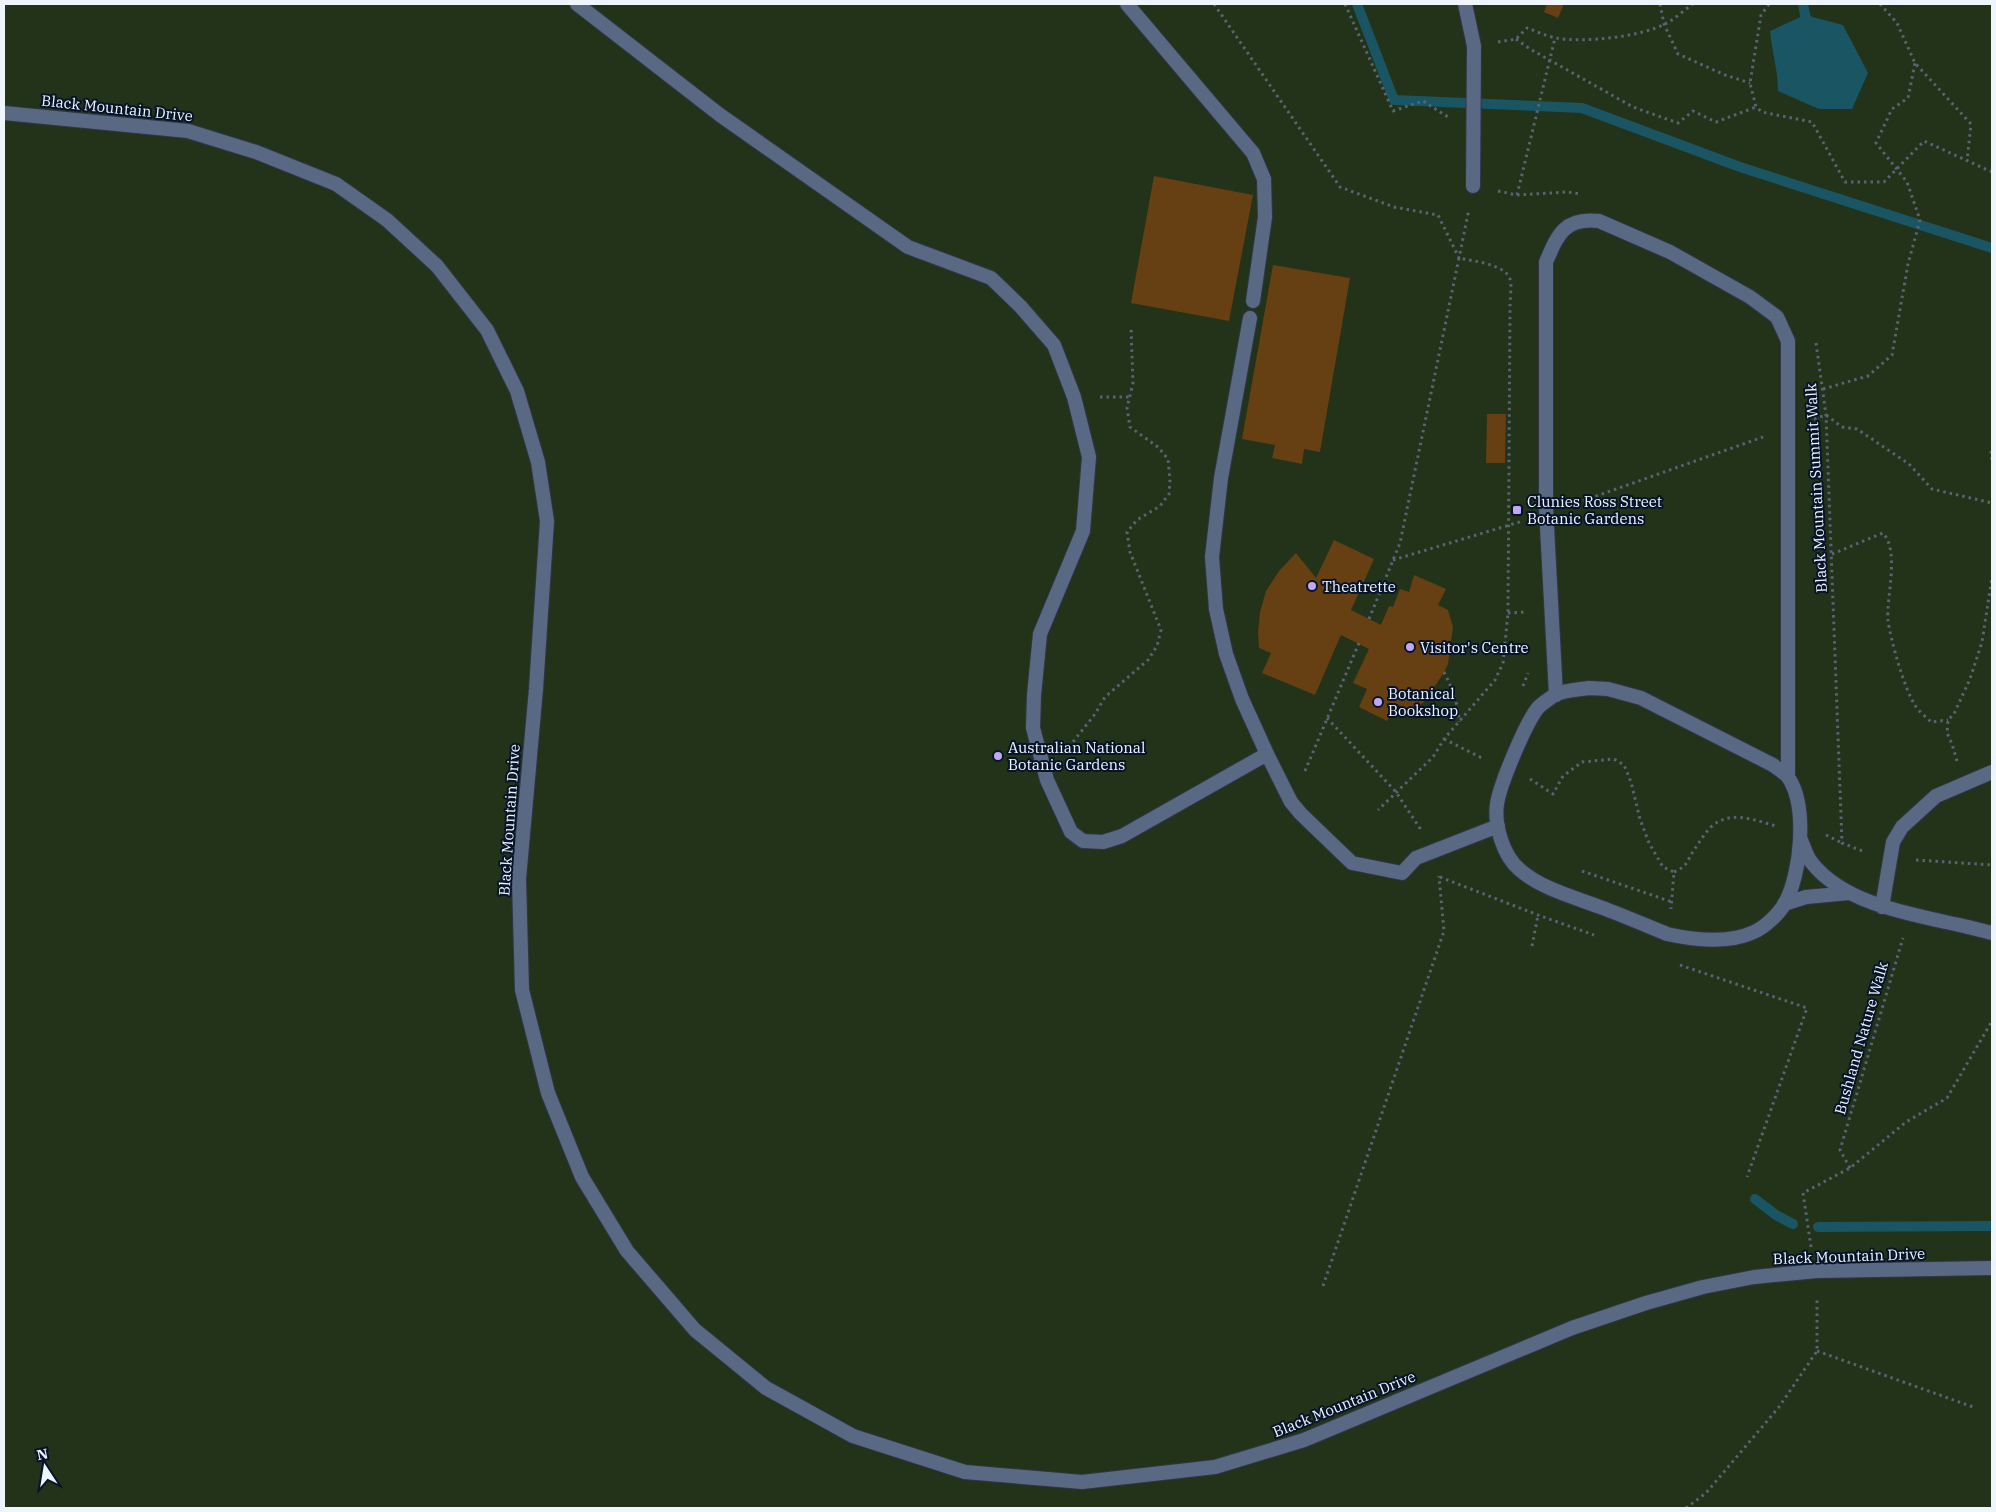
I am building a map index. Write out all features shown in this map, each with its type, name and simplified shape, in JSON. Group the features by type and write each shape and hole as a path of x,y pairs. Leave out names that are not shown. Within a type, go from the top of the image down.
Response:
{"street":[{"path":"577,4 720,115 908,247 991,278 1022,307 1054,345 1074,397 1089,457 1083,531 1040,634 1033,728 1046,780 1070,832 1083,841 1103,842 1122,836 1267,754"},
{"path":"1127,4 1253,152 1264,179 1266,217 1253,301"},
{"path":"1465,4 1474,46 1473,186"},
{"name":"Black Mountain Drive","path":"4,113 188,131 256,152 336,184 387,220 436,266 487,330 517,391 538,462 547,521 536,689 519,878 522,990 548,1093 582,1177 627,1251 695,1330 766,1388 853,1436 965,1472 1082,1482 1215,1466 1304,1440 1572,1328 1646,1303 1703,1287 1754,1277 1817,1271 1992,1268"},
{"path":"1556,695 1546,514 1546,262 1556,239 1571,223 1586,220 1599,221 1670,252 1750,297 1777,317 1788,341 1788,776 1798,799 1800,820 1800,835 1792,885 1784,904 1764,926 1754,932 1729,938 1705,940 1667,934 1553,889 1530,877 1520,870 1507,852 1498,826 1497,804 1509,769 1527,727 1538,708 1556,695 1589,688 1608,689 1641,698 1773,766 1788,776"},
{"path":"1250,318 1221,478 1212,557 1216,608 1226,654 1242,699 1267,754 1291,802 1352,863 1402,873 1416,858 1498,826"},
{"path":"1882,907 1893,842 1902,827 1936,796 1992,772"},
{"path":"1800,835 1811,862 1828,878 1849,893 1882,907 1992,933"},
{"path":"1784,904 1806,897 1849,893"}],"path":[{"path":"1214,4 1340,187 1394,207 1438,215 1459,258"},
{"path":"1345,4 1393,111 1423,101 1473,133"},
{"path":"1660,4 1664,24 1678,54 1725,75 1750,83"},
{"path":"1474,46 1516,38 1527,28 1556,38 1608,38 1636,33 1664,24 1693,4"},
{"path":"1769,4 1761,15 1750,83 1756,108 1762,112 1812,122 1845,182 1884,182 1924,141 1992,172"},
{"path":"1880,4 1897,23 1915,63 1971,124 1967,161"},
{"path":"1516,38 1530,49 1632,107 1678,123 1693,111 1716,122 1756,108"},
{"path":"1517,195 1556,38"},
{"path":"1824,389 1868,376 1892,355 1908,264 1920,220 1907,182 1876,143 1892,109 1908,98 1915,63"},
{"path":"1369,619 1400,543 1473,186 1517,195 1567,192 1585,194"},
{"path":"1378,810 1433,757 1444,739 1495,680 1503,663 1508,613 1510,526 1510,278 1503,270 1495,266 1459,258"},
{"path":"1046,780 1076,737 1095,714 1105,697 1148,660 1157,646 1161,630 1130,552 1127,532 1137,520 1160,506 1169,494 1170,481 1168,459 1158,447 1130,427 1127,408 1133,382 1131,326"},
{"name":"Black Mountain Summit Walk","path":"1814,337 1824,389 1826,415 1842,843"},
{"path":"1393,560 1546,514 1826,415 1842,427 1857,428 1909,464 1932,489 1992,503"},
{"path":"1991,451 1992,462"},
{"path":"1832,554 1883,533 1889,540 1891,575 1888,620 1899,665 1915,706 1932,722 1948,720 1954,714 1970,679 1982,642 1992,577"},
{"path":"1508,613 1529,612 1534,616"},
{"path":"1291,802 1359,643"},
{"path":"1444,672 1455,696 1459,722"},
{"path":"1523,688 1528,672"},
{"path":"1323,1286 1444,931 1440,876 1423,832 1396,792 1327,718"},
{"path":"1948,720 1947,733 1965,783"},
{"path":"1444,739 1521,773 1553,794 1563,776 1582,762 1614,758 1624,765 1649,843 1663,867 1674,872"},
{"path":"1581,870 1672,902 1674,872 1689,861 1708,829 1718,822 1738,816 1759,820 1800,835 1829,835 1842,843 1873,855 1890,858 1992,865"},
{"path":"1440,876 1538,915 1600,937"},
{"name":"Bushland Nature Walk","path":"1850,1168 1840,1150 1910,913"},
{"path":"1672,962 1806,1008 1747,1176"},
{"path":"1686,1508 1706,1493 1779,1407 1817,1350 1817,1271 1810,1244 1803,1193 1850,1168 1906,1122 1947,1098 1992,1021"},
{"path":"1817,1350 1973,1407"}],"shaded area":[{"name":"Australian National Botanic Gardens","path":"4,4 1992,4 1992,1508 4,1508"},
{"path":"1805,15 1843,25 1868,73 1852,109 1819,109 1778,91 1770,31"}],"building":[{"path":"1547,4 1564,4 1558,18 1544,12"},
{"path":"1154,176 1253,195 1229,321 1131,303"},
{"path":"1273,265 1350,278 1320,452 1304,449 1302,464 1272,458 1275,445 1242,439"},
{"path":"1487,414 1506,414 1505,463 1486,463"},
{"path":"1334,540 1374,559 1351,610 1381,625 1389,606 1393,607 1400,589 1409,592 1414,575 1446,589 1438,605 1448,610 1453,627 1448,664 1424,702 1411,711 1397,704 1387,721 1359,707 1367,689 1353,683 1369,649 1341,635 1315,695 1262,673 1271,653 1259,648 1260,612 1266,591 1279,571 1296,553 1316,578"}],"waterway":[{"path":"1357,4 1394,100 1582,108 1740,167 1992,248"},
{"path":"1803,4 1810,26"},
{"path":"1755,1199 1776,1215 1793,1224"},
{"path":"1818,1227 1992,1226"}],"place":[{"name":"Clunies Ross Street Botanic Gardens","path":"1517,510"},
{"name":"Theatrette","path":"1312,586"},
{"name":"Visitor's Centre","path":"1410,647"},
{"name":"Botanical Bookshop","path":"1378,702"},
{"name":"Australian National Botanic Gardens","path":"998,756"}]}
